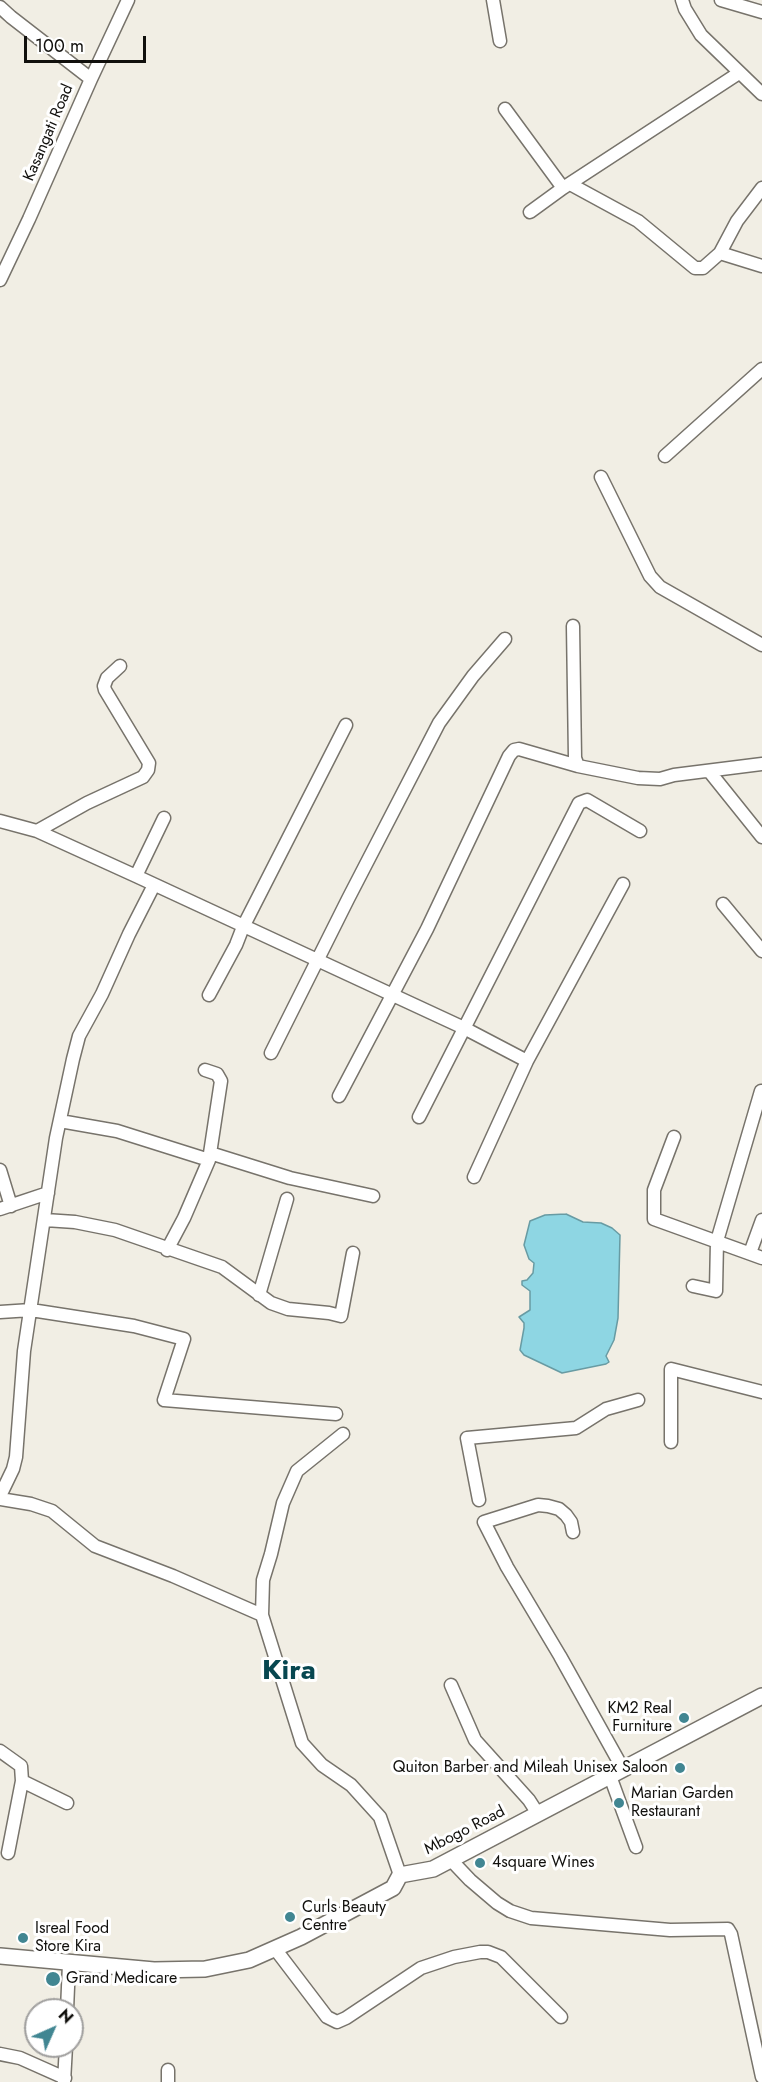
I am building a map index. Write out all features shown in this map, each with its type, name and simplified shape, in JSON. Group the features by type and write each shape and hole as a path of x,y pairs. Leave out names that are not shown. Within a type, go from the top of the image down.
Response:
{"main road":[{"name":"Mbogo Road","path":"400,1875 433,1869 762,1696"},
{"path":"0,1956 153,1970 205,1969 249,1960 276,1950 393,1888 400,1875"}],"street":[{"name":"Kasangati Road","path":"0,280 128,0"},
{"path":"493,0 500,41"},
{"path":"682,0 685,9 702,35 762,94"},
{"path":"721,0 762,12"},
{"path":"0,7 11,18 91,79"},
{"path":"710,44 713,31"},
{"path":"531,212 566,186 739,73"},
{"path":"505,109 566,186 638,221 695,268 703,268 720,253 737,221 762,188"},
{"path":"720,253 762,266"},
{"path":"665,456 762,369"},
{"path":"601,477 650,576 660,587 762,645"},
{"path":"573,626 575,758 578,766"},
{"path":"271,1053 439,723 454,700 505,639"},
{"path":"37,831 87,803 142,777 148,770 149,763 105,690 107,678 120,666"},
{"path":"209,995 346,726"},
{"path":"339,1095 427,929 512,752 519,749 578,766 638,778 660,779 674,775 762,764"},
{"path":"709,771 762,837"},
{"path":"419,1117 579,803 587,800 640,831"},
{"path":"136,876 164,818"},
{"path":"0,821 37,831 136,876 464,1028 527,1061"},
{"path":"474,1177 527,1061 623,884"},
{"path":"154,885 102,994 79,1036 60,1120 24,1351 16,1457 0,1497 51,1511 95,1546 173,1576 262,1616"},
{"path":"723,904 762,951"},
{"path":"167,1250 184,1218 210,1156 221,1081 217,1074 205,1070"},
{"path":"693,1286 716,1291 717,1241 760,1091"},
{"path":"60,1120 117,1131 290,1178 373,1196"},
{"path":"674,1137 654,1190 654,1219 756,1256 762,1220"},
{"path":"0,1170 6,1208 48,1193"},
{"path":"259,1295 287,1199"},
{"path":"45,1220 75,1222 115,1230 167,1250 222,1267 271,1303 288,1309 341,1316 353,1253"},
{"path":"0,1312 32,1310 134,1326 184,1338 165,1400 336,1414"},
{"path":"671,1442 671,1369 762,1392"},
{"path":"479,1500 467,1438 576,1428 606,1409 638,1401"},
{"path":"343,1434 297,1471 283,1503 263,1580 262,1616 302,1743 322,1765 351,1785 380,1817 400,1875"},
{"path":"573,1532 571,1522 566,1515 559,1509 548,1506 538,1505 484,1522 507,1568 595,1716 616,1773 636,1847"},
{"path":"451,1686 475,1740 529,1800 538,1814"},
{"path":"0,1751 21,1766 22,1781 8,1853"},
{"path":"22,1781 67,1803"},
{"path":"451,1860 497,1903 510,1911 531,1918 670,1930 728,1929 731,1934 762,2077"},
{"path":"276,1950 327,2017 337,2022 421,1968 480,1952 488,1952 501,1957 561,2017"},
{"path":"68,1998 69,1964"},
{"path":"0,2054 21,2058 65,2080 66,2058"}],"water":[{"path":"566,1214 583,1222 601,1223 620,1235 618,1318 614,1340 606,1356 609,1362 562,1373 524,1355 520,1350 524,1323 519,1317 530,1310 530,1291 522,1285 522,1281 527,1280 533,1273 534,1263 529,1259 524,1245 530,1221 545,1215"}],"place":[{"name":"KM2 Real Furniture","path":"684,1718"},
{"name":"Quiton Barber and Mileah Unisex Saloon","path":"680,1768"},
{"name":"Marian Garden Restaurant","path":"619,1803"},
{"name":"4square Wines","path":"480,1863"},
{"name":"Curls Beauty Centre","path":"290,1917"},
{"name":"Isreal Food Store Kira","path":"23,1938"},
{"name":"Grand Medicare","path":"53,1979"}],"district":[{"name":"Kira","path":"289,1672"}]}
